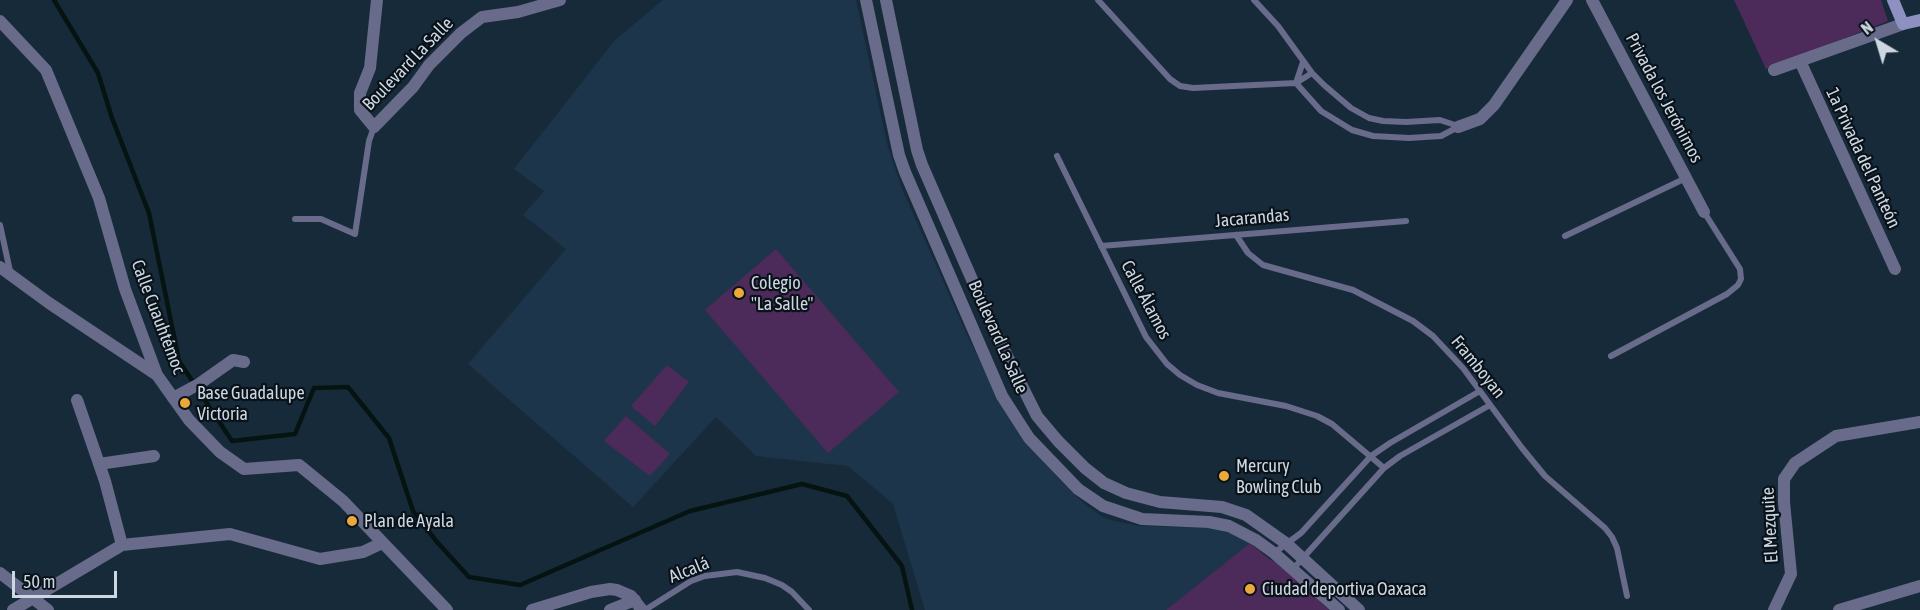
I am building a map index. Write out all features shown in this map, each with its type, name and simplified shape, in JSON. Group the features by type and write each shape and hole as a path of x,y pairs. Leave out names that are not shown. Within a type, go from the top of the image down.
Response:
{"street":[{"name":"Boulevard La Salle","path":"377,0 375,39 370,68 360,93 360,110 374,127 413,87 429,65 461,33 482,17 518,12 560,0"},
{"name":"Boulevard La Salle","path":"866,0 899,155 905,172 1002,396 1029,438 1078,489 1103,506 1142,519 1209,522 1229,526 1256,540 1274,553 1339,610"},
{"name":"Boulevard La Salle","path":"886,0 922,165 994,330 1038,416 1085,468 1104,483 1125,493 1161,502 1222,507 1246,515 1287,544 1359,610"},
{"path":"1458,127 1480,119 1494,105 1567,0"},
{"name":"Privada los Jerónimos","path":"1592,0 1704,212"},
{"path":"1893,0 1903,24"},
{"path":"1774,70 1920,20"},
{"name":"Calle Cuauhtémoc","path":"0,21 46,70 99,198 125,289 157,375 178,396 189,420 219,452 244,469 299,465 343,501 447,610"},
{"name":"1a Privada del Panteón","path":"1800,61 1895,269"},
{"path":"0,267 157,375"},
{"path":"178,396 200,384 233,360 244,362"},
{"path":"77,400 99,464 122,545"},
{"name":"El Mezquite","path":"1774,610 1791,574 1784,479 1795,463 1836,436 1920,422"},
{"path":"99,464 154,456"},
{"path":"13,610 122,545 230,534 321,559 363,552 382,543"},
{"path":"0,573 48,610"},
{"path":"1839,610 1920,586"},
{"path":"532,610 591,592 610,589 625,592 641,607"},
{"path":"609,610 641,607"}],"lane":[{"path":"1098,0 1170,79 1180,86 1193,88 1296,83 1312,73"},
{"path":"1254,0 1278,26 1312,73 1351,108 1369,118 1394,122 1440,120 1458,127"},
{"path":"1296,83 1303,62"},
{"path":"1296,83 1330,118 1362,134 1394,138 1441,136 1458,127"},
{"path":"296,219 321,219 355,234 369,141 374,127"},
{"name":"Calle Álamos","path":"1057,156 1146,336 1167,364 1197,386 1218,393 1286,406 1317,416 1332,424 1384,468"},
{"path":"1565,236 1686,178"},
{"path":"1611,356 1727,294 1738,285 1741,279 1740,269 1704,212"},
{"name":"Jacarandas","path":"1101,246 1406,221"},
{"path":"0,225 10,275"},
{"name":"Framboyan","path":"1236,235 1248,253 1263,265 1353,290 1413,321 1443,346 1545,476 1600,523 1612,537 1617,548 1627,596"},
{"path":"1274,553 1301,533 1371,456 1480,391"},
{"path":"1293,569 1384,468 1400,456 1490,405"},
{"name":"Alcalá","path":"641,607 691,581 714,574 737,572 765,578 782,585 809,610"}],"shaded area":[{"name":"Colegio \"La Salle\"","path":"663,0 856,0 887,144 902,189 968,337 1029,445 1063,483 1087,506 1103,517 1140,526 1213,528 1233,533 1250,543 1166,610 925,610 893,504 848,466 756,456 716,417 633,507 468,364 566,249 523,215 544,191 514,169 615,40"},
{"path":"1734,0 1881,0 1888,21 1766,69"},
{"path":"776,249 899,392 828,453 705,310"},
{"path":"667,365 689,382 655,426 631,406"},
{"path":"626,416 670,454 650,476 604,441"},
{"name":"Ciudad deportiva Oaxaca","path":"1250,543 1268,558 1286,568 1329,610 1166,610"}],"waterway":[{"path":"54,0 98,73 112,118 149,213 179,361 232,441 295,434 314,388 348,387 389,438 413,511 437,542 469,577 520,585 690,511 802,484 847,496 902,566 912,610"}],"place":[{"name":"Colegio \"La Salle\"","path":"739,293"},
{"name":"Base Guadalupe Victoria","path":"185,403"},
{"name":"Mercury Bowling Club","path":"1224,476"},
{"name":"Plan de Ayala","path":"352,521"},
{"name":"Ciudad deportiva Oaxaca","path":"1250,589"}]}
